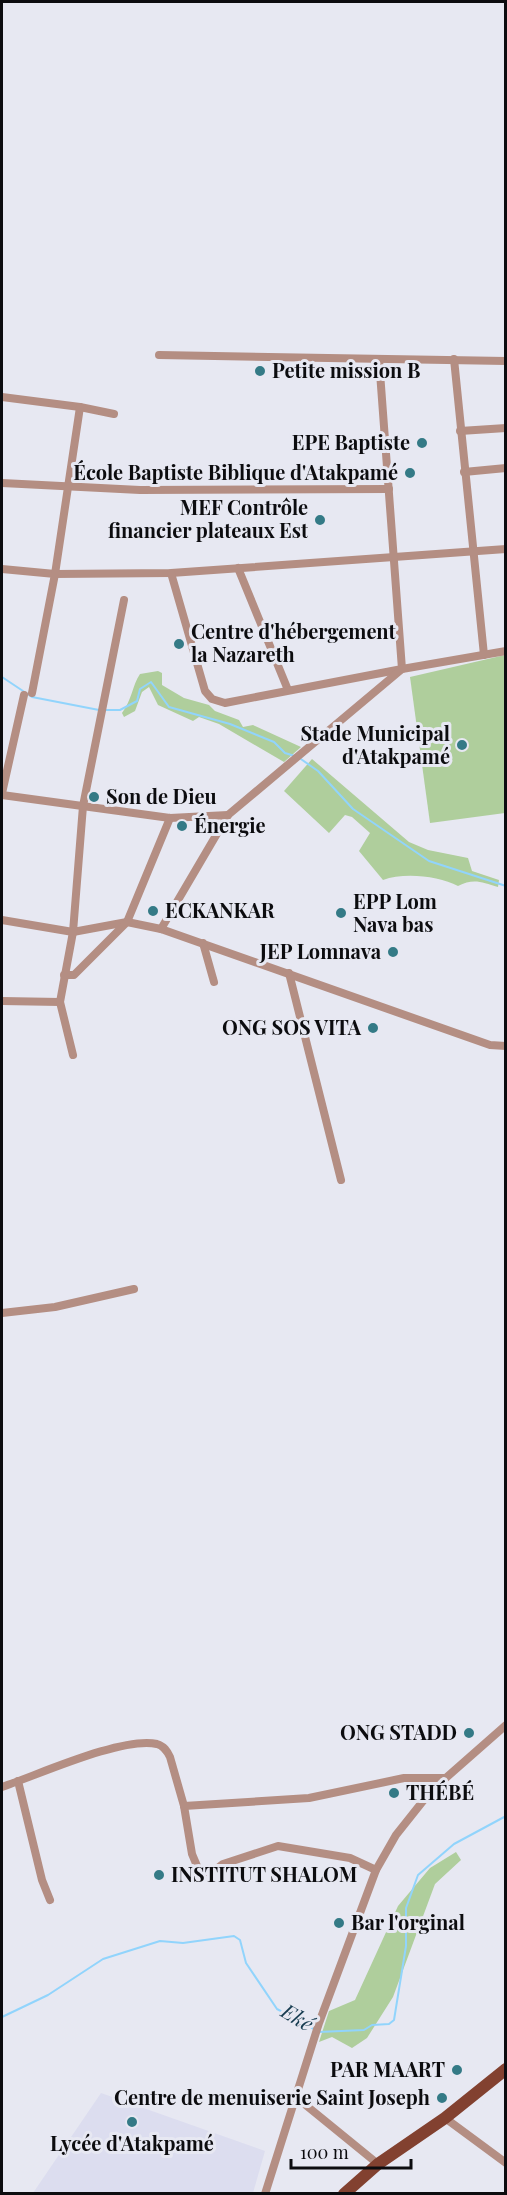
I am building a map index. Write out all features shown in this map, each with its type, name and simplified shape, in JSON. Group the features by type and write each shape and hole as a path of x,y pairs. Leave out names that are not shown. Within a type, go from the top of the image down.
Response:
{"main road":[{"path":"344,2193 378,2164 445,2118 506,2068"}],"street":[{"path":"159,355 506,361"},
{"path":"380,359 402,669"},
{"path":"454,359 484,655"},
{"path":"2,397 80,406 114,414"},
{"path":"80,406 55,574 28,694 2,794 170,819 228,815"},
{"path":"460,431 506,428"},
{"path":"464,472 506,468"},
{"path":"2,483 140,490 389,489"},
{"path":"2,569 55,574 171,573 506,549"},
{"path":"238,568 288,690"},
{"path":"171,573 205,691 212,699 225,702 506,651"},
{"path":"73,1055 60,1002 73,932 82,806 124,600"},
{"path":"161,929 228,815 402,669"},
{"path":"64,975 74,975 127,922 170,819"},
{"path":"2,920 73,932 127,922 161,929 490,1045 506,1046"},
{"path":"203,944 213,982"},
{"path":"289,974 341,1180"},
{"path":"2,1001 60,1002"},
{"path":"2,1313 55,1307 134,1289"},
{"path":"265,2193 315,2037 376,1870 402,1827 444,1778 506,1725"},
{"path":"2,1786 96,1752 156,1744 167,1750 170,1757 184,1806 192,1854 200,1873 214,1871 223,1864 278,1846 350,1858 376,1870"},
{"path":"184,1806 309,1798 380,1781 404,1778 444,1778"},
{"path":"18,1781 42,1880 50,1900"},
{"path":"297,2098 378,2164"},
{"path":"445,2118 506,2163"}],"shaded area":[{"name":"Lycée d'Atakpamé","path":"101,2093 265,2151 253,2193 33,2193"}],"green space":[{"name":"Stade Municipal d'Atakpamé","path":"505,655 505,813 430,823 410,677"},
{"path":"158,671 162,673 162,685 184,698 209,705 215,711 239,720 243,727 253,725 301,747 284,762 219,724 199,717 193,721 158,705 149,687 142,692 135,711 124,717 122,713 140,674"},
{"path":"312,759 409,842 428,850 468,858 472,871 499,880 498,887 473,881 458,886 421,876 401,876 383,880 359,851 370,833 352,817 345,815 329,833 284,791"},
{"path":"456,1852 461,1860 435,1884 393,1997 367,2038 352,2048 332,2037 319,2042 329,2011 355,2000 398,1906 430,1868"}],"waterway":[{"path":"2,677 32,697 99,710"},
{"path":"105,710 120,710 137,701 140,689 151,682 169,707 230,724 274,742 285,753 298,757 318,771 353,809 429,861 506,886"},
{"name":"Eké","path":"319,2032 364,2030 372,2025 389,2024 394,2020 406,1946 406,1908 418,1875 454,1844 506,1816"},
{"name":"Eké","path":"2,2017 48,1995 103,1959 160,1941 183,1943 234,1936 240,1940 246,1963 277,2009 314,2029"}],"place":[{"name":"Petite mission B","path":"260,371"},
{"name":"EPE Baptiste","path":"422,443"},
{"name":"École Baptiste Biblique d'Atakpamé","path":"410,473"},
{"name":"MEF Contrôle financier plateaux Est","path":"320,520"},
{"name":"Centre d'hébergement la Nazareth","path":"179,644"},
{"name":"Stade Municipal d'Atakpamé","path":"462,745"},
{"name":"Son de Dieu","path":"94,797"},
{"name":"Énergie","path":"182,826"},
{"name":"ECKANKAR","path":"153,911"},
{"name":"EPP Lom Nava bas","path":"341,913"},
{"name":"JEP Lomnava","path":"393,952"},
{"name":"ONG SOS VITA","path":"373,1028"},
{"name":"ONG STADD","path":"469,1733"},
{"name":"THÉBÉ","path":"394,1793"},
{"name":"INSTITUT SHALOM","path":"159,1875"},
{"name":"Bar l'orginal","path":"339,1923"},
{"name":"PAR MAART","path":"457,2070"},
{"name":"Centre de menuiserie Saint Joseph","path":"442,2098"},
{"name":"Lycée d'Atakpamé","path":"132,2122"}]}
